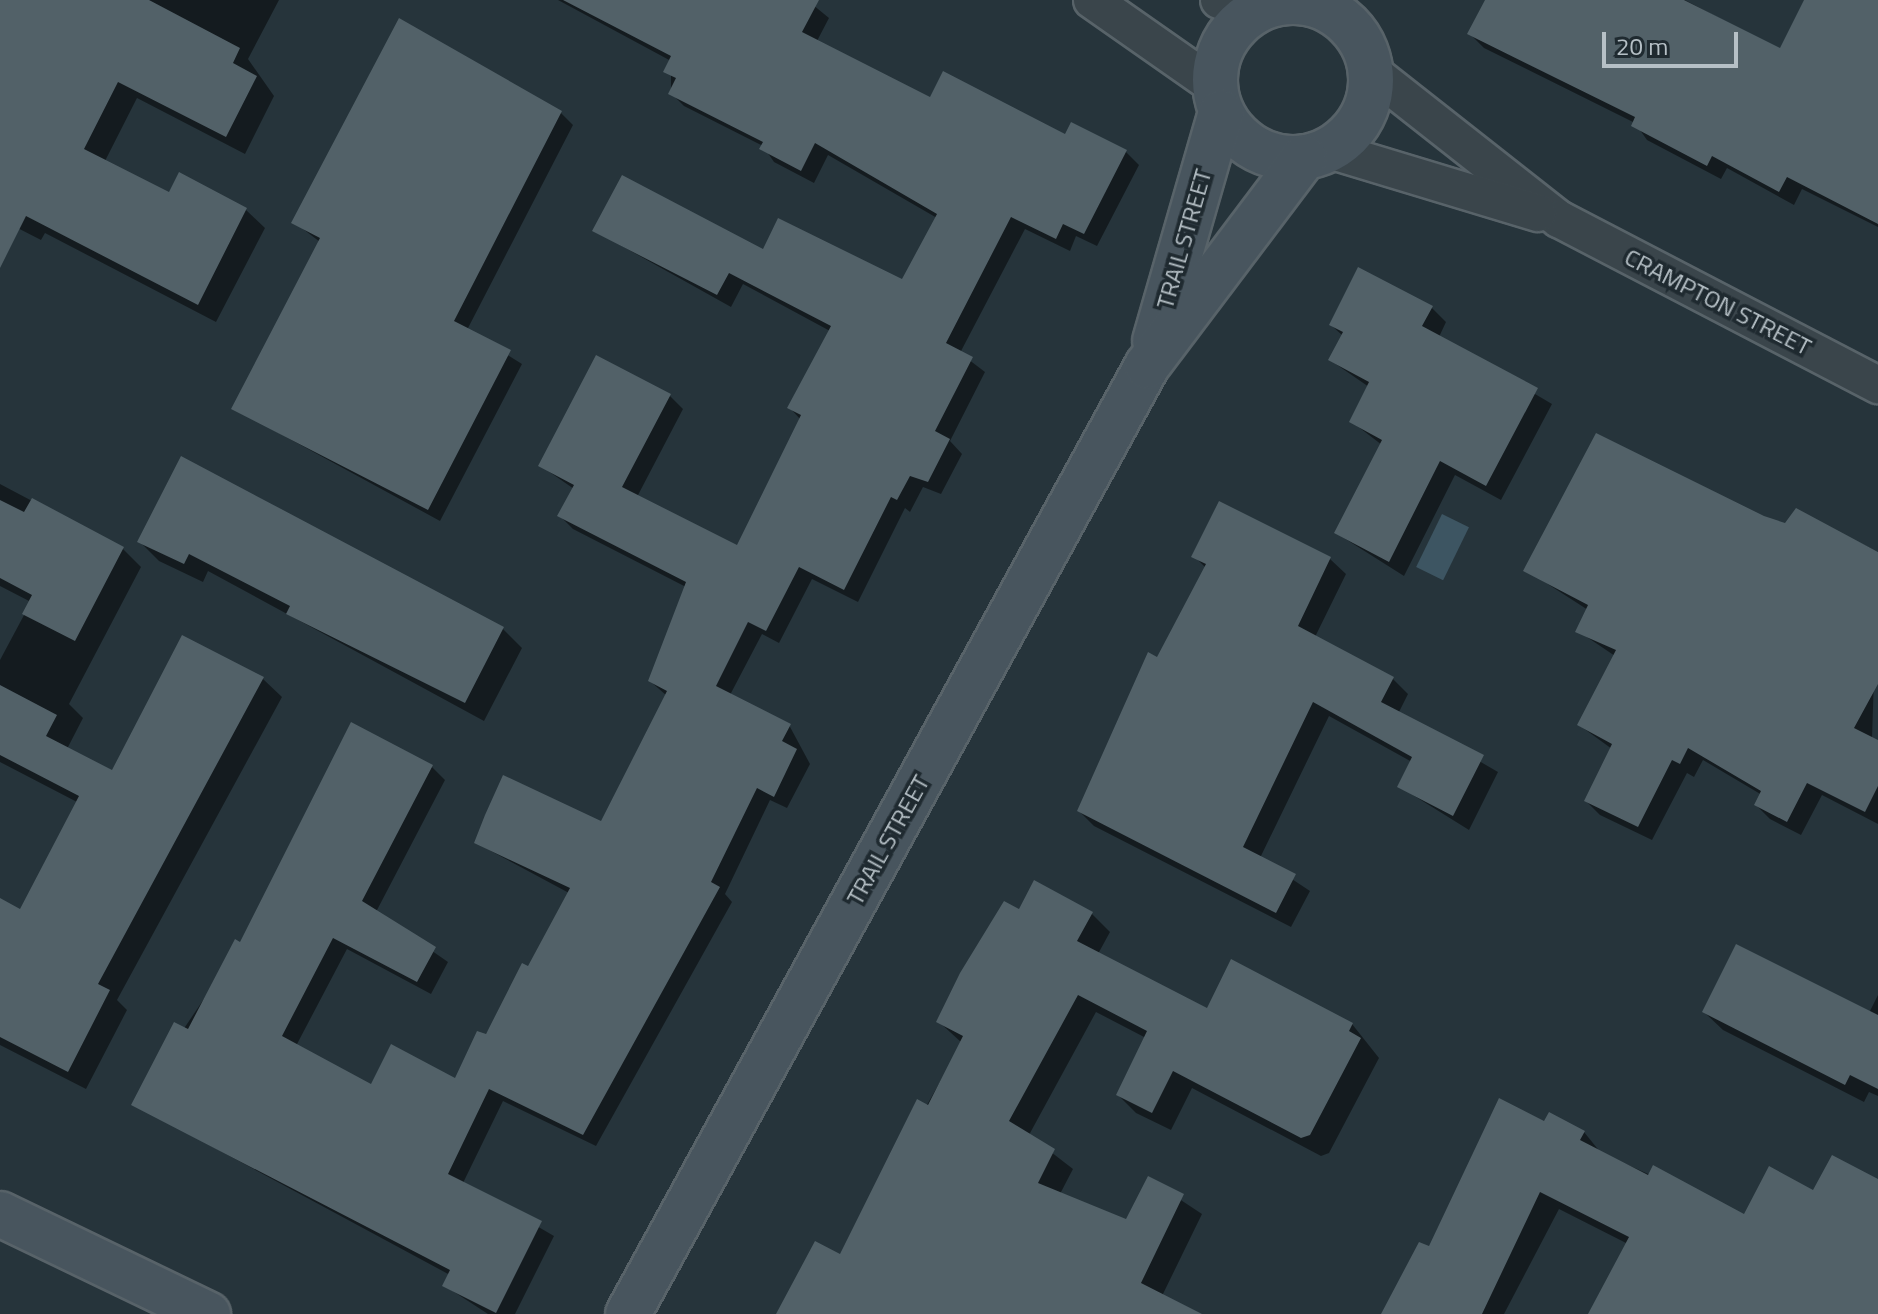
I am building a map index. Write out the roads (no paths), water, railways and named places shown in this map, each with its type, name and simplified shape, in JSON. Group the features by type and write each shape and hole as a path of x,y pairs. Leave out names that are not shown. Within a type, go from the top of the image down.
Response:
{"street":[{"path":"1092,0 1218,99 1255,149 1316,154 1363,118 1375,0"},
{"path":"1218,99 1224,43 1260,3 1329,10 1367,58"},
{"name":"CRAMPTON STREET","path":"1367,58 1559,219 1878,385"},
{"name":"TRAIL STREET","path":"1147,366 1218,99"},
{"name":"TRAIL STREET","path":"628,1314 1147,366 1316,154"},
{"name":"CRAMPTON STREET","path":"1316,154 1559,219"},
{"path":"0,1214 208,1314"}],"water":[{"path":"1442,514 1469,527 1443,580 1416,567"}]}
